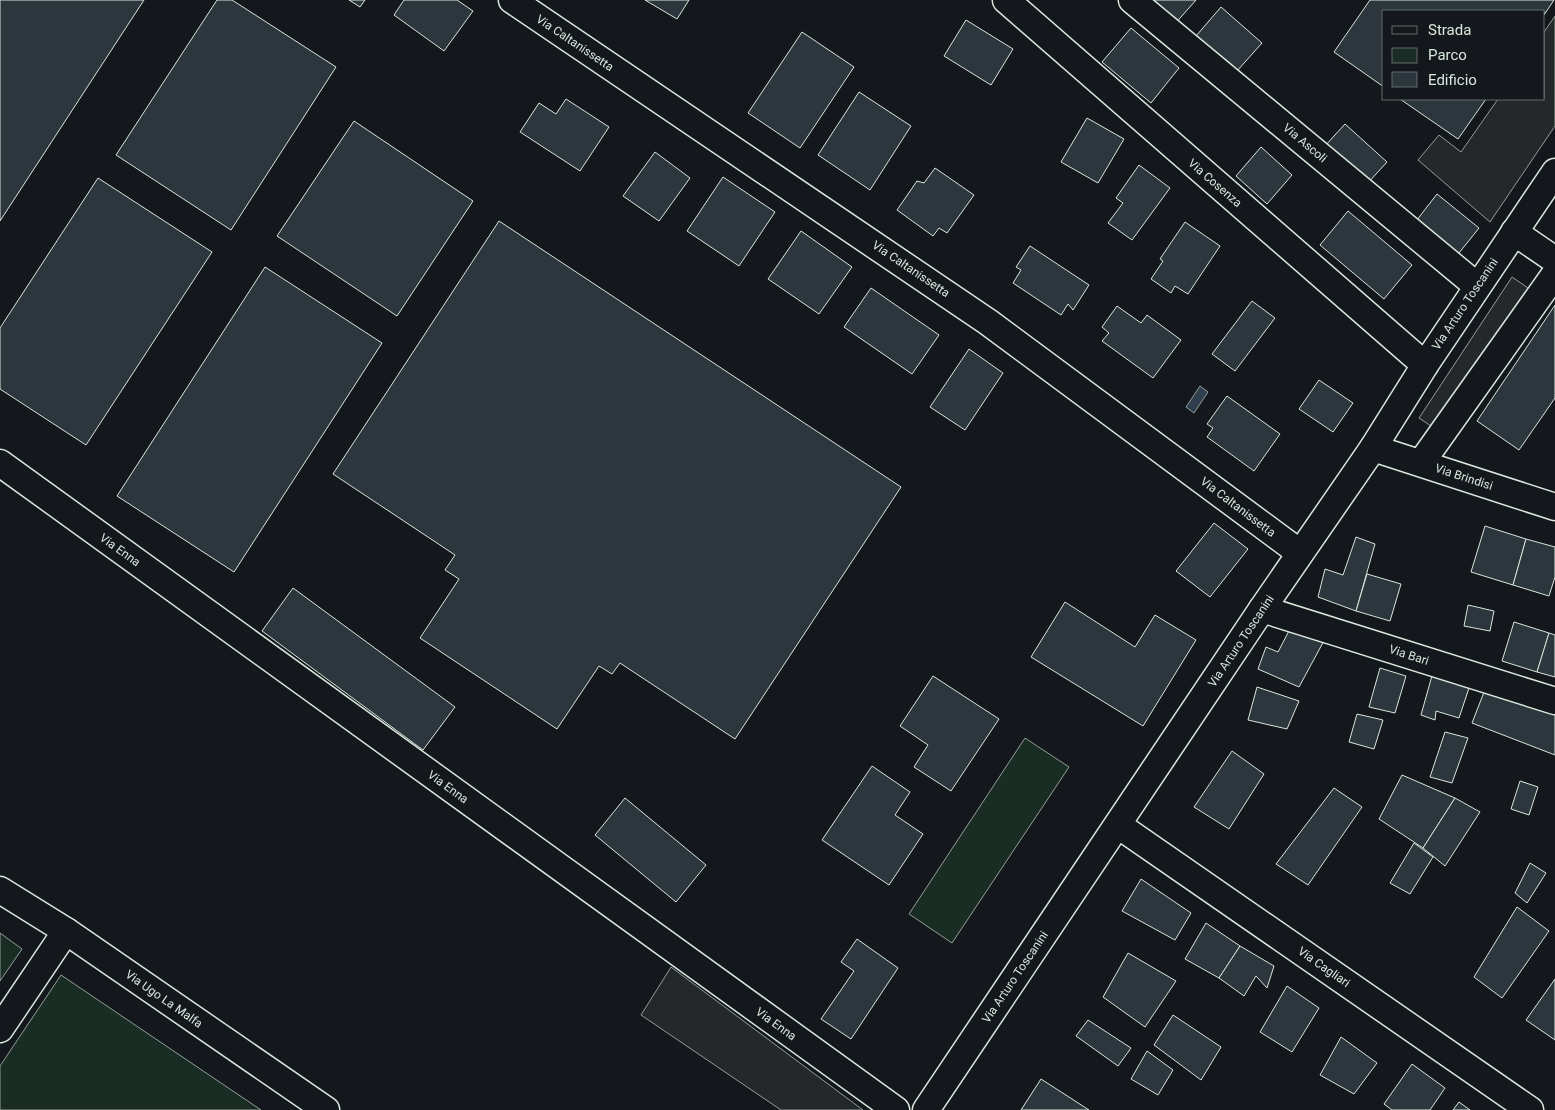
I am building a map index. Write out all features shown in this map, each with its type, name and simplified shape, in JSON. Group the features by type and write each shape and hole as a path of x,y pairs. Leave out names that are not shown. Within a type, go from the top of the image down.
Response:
{"street":[{"name":"Via Caltanissetta","path":"512,0 988,322 1300,553"},
{"name":"Via Cosenza","path":"1006,0 1424,365"},
{"name":"Via Ascoli","path":"1132,0 1477,286"},
{"name":"Via Arturo Toscanini","path":"926,1110 1262,609 1373,448 1424,365 1555,172"},
{"path":"1514,232 1555,260"},
{"path":"1421,463 1555,274"},
{"name":"Via Brindisi","path":"1373,448 1555,507"},
{"name":"Via Enna","path":"0,463 896,1110"},
{"name":"Via Bari","path":"1262,609 1555,701"},
{"name":"Via Cagliari","path":"1118,825 1530,1110"},
{"name":"Via Ugo La Malfa","path":"0,890 66,931 326,1110"},
{"path":"0,1029 66,931"}],"green space":[{"path":"1025,738 1069,767 952,943 909,914"},
{"path":"0,933 22,949 0,981"},
{"path":"61,975 261,1110 0,1110 0,1066"}],"shaded area":[{"path":"1555,16 1555,126 1490,222 1418,160 1439,135 1461,152 1497,100 1545,100 1545,31"},
{"path":"1512,277 1528,288 1434,428 1419,418"},
{"path":"671,967 863,1110 781,1110 641,1015"}],"water":[{"path":"1200,386 1208,392 1194,413 1186,407"}],"building":[{"path":"0,0 144,0 0,221"},
{"path":"217,0 232,0 336,67 231,230 116,155"},
{"path":"349,0 365,0 360,7"},
{"path":"404,0 457,0 473,11 444,51 394,15"},
{"path":"645,0 689,0 677,19"},
{"path":"1147,0 1196,0 1174,25"},
{"path":"1370,0 1554,0 1545,14 1545,10 1382,10 1382,86 1334,52"},
{"path":"1221,7 1262,43 1237,71 1196,36"},
{"path":"966,20 1013,49 991,85 944,56"},
{"path":"1131,28 1179,68 1151,103 1102,62"},
{"path":"802,32 854,67 800,148 748,113"},
{"path":"859,92 911,126 870,190 818,155"},
{"path":"566,99 609,127 580,171 520,132 539,103 556,114"},
{"path":"1401,100 1485,100 1458,139"},
{"path":"1087,118 1124,139 1098,183 1061,162"},
{"path":"354,121 473,201 397,316 277,236"},
{"path":"1345,124 1387,162 1366,185 1324,147"},
{"path":"1261,147 1292,175 1267,204 1236,176"},
{"path":"655,152 690,178 659,221 623,196"},
{"path":"1139,165 1170,188 1132,240 1108,223 1123,203 1116,198"},
{"path":"935,168 974,195 947,233 939,228 933,236 897,210 917,181 924,183"},
{"path":"723,177 775,212 739,266 687,231"},
{"path":"98,178 212,252 86,445 0,389 0,328"},
{"path":"1437,194 1479,228 1455,258 1413,225"},
{"path":"1348,211 1412,265 1384,299 1320,245"},
{"path":"499,221 901,487 735,739 620,663 612,674 599,666 557,729 420,638 459,579 445,570 455,555 333,474"},
{"path":"1185,222 1220,246 1188,294 1175,286 1171,293 1151,279 1163,261 1160,259"},
{"path":"801,231 852,267 819,314 768,279"},
{"path":"1030,246 1089,285 1073,310 1068,304 1061,315 1013,283 1021,270 1016,267"},
{"path":"265,267 382,343 234,572 117,496"},
{"path":"871,288 939,335 912,374 844,327"},
{"path":"1252,301 1275,318 1235,371 1212,354"},
{"path":"1555,305 1555,398 1519,450 1477,421"},
{"path":"1117,306 1141,323 1147,315 1181,340 1153,378 1102,341 1109,333 1102,327"},
{"path":"969,349 1003,373 965,430 930,407"},
{"path":"1319,380 1353,403 1333,432 1299,409"},
{"path":"1227,396 1280,434 1254,471 1207,437 1213,428 1207,424"},
{"path":"1214,523 1248,549 1210,597 1176,571"},
{"path":"1485,526 1526,539 1513,585 1471,572"},
{"path":"1356,537 1375,544 1356,611 1318,597 1325,569 1343,575"},
{"path":"1526,539 1555,547 1555,577 1549,596 1513,585"},
{"path":"1367,574 1401,584 1390,621 1356,611"},
{"path":"293,588 455,707 423,750 262,631"},
{"path":"1065,602 1135,647 1155,615 1196,640 1143,726 1031,657"},
{"path":"1468,605 1494,611 1490,631 1464,626"},
{"path":"1514,622 1549,633 1537,672 1502,661"},
{"path":"1292,625 1326,637 1299,687 1258,669 1266,647 1278,652"},
{"path":"1549,633 1555,635 1555,677 1537,672"},
{"path":"1380,668 1406,676 1395,713 1369,707"},
{"path":"1433,672 1471,682 1459,718 1436,711 1435,720 1421,715"},
{"path":"933,676 999,719 951,791 914,767 928,745 900,726"},
{"path":"1257,687 1299,701 1287,729 1248,720"},
{"path":"1486,687 1555,710 1555,755 1472,723"},
{"path":"1357,714 1383,720 1374,749 1349,742"},
{"path":"1445,732 1468,738 1452,783 1430,777"},
{"path":"1232,751 1264,774 1229,829 1194,807"},
{"path":"872,766 910,792 895,815 923,834 889,885 822,840"},
{"path":"1402,775 1455,798 1423,848 1379,819"},
{"path":"1520,781 1538,787 1529,815 1511,809"},
{"path":"1334,788 1362,807 1308,885 1276,864"},
{"path":"625,798 706,865 676,902 595,835"},
{"path":"1455,798 1480,812 1445,866 1423,848"},
{"path":"1414,843 1433,857 1410,894 1390,883"},
{"path":"1530,863 1546,873 1527,903 1515,893"},
{"path":"1141,879 1191,913 1175,940 1122,911"},
{"path":"1517,907 1549,931 1502,998 1474,977"},
{"path":"1206,923 1240,946 1219,978 1185,959"},
{"path":"857,939 898,968 851,1039 821,1019 854,971 841,962"},
{"path":"1240,946 1274,966 1267,988 1256,976 1244,996 1219,978"},
{"path":"1128,953 1176,981 1145,1027 1103,997"},
{"path":"1555,979 1555,1040 1526,1020"},
{"path":"1287,986 1319,1008 1292,1052 1260,1032"},
{"path":"1173,1015 1221,1047 1201,1080 1154,1045"},
{"path":"1088,1020 1131,1048 1118,1066 1076,1036"},
{"path":"1341,1037 1377,1063 1354,1094 1320,1075"},
{"path":"1147,1051 1173,1070 1158,1095 1131,1079"},
{"path":"1412,1064 1445,1088 1430,1110 1392,1110 1384,1104"},
{"path":"1041,1079 1089,1110 1021,1110"},
{"path":"1459,1102 1470,1110 1453,1110"}]}
